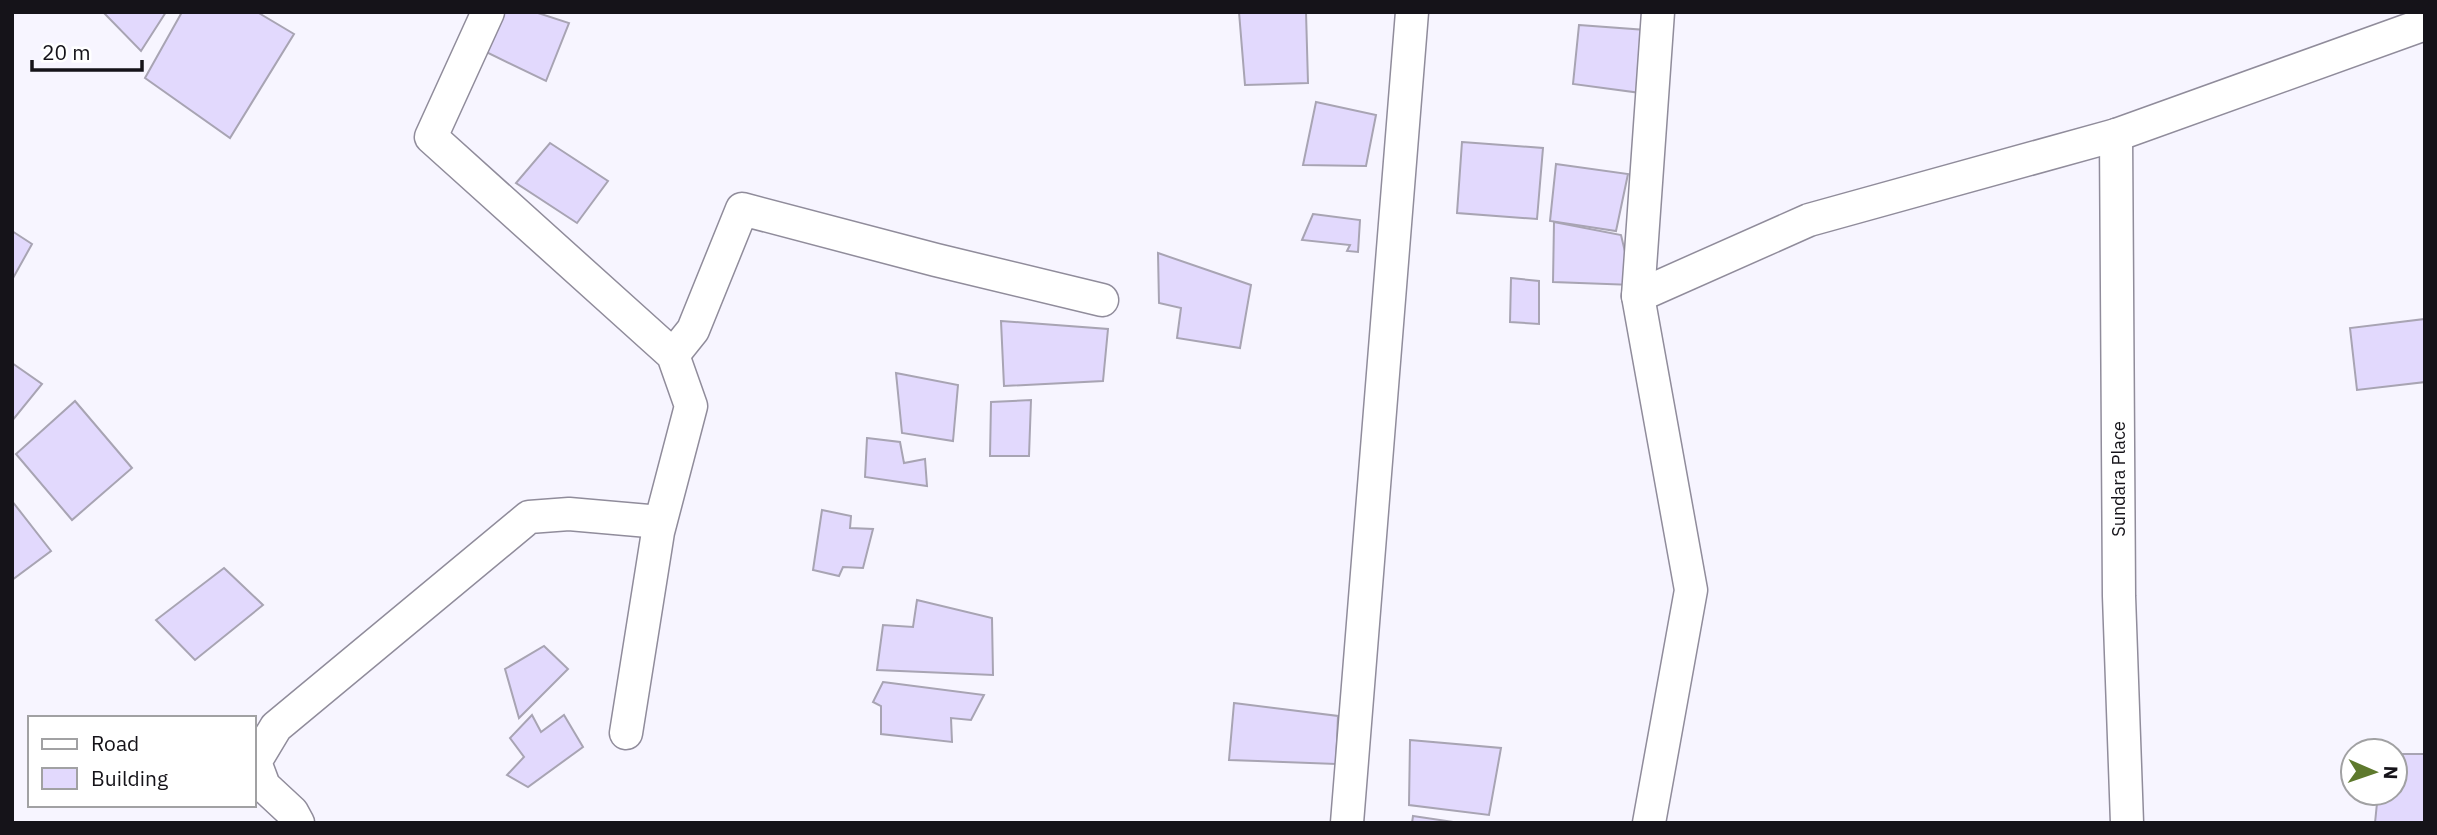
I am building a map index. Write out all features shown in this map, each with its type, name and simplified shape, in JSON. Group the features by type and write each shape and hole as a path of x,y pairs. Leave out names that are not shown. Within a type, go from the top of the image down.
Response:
{"street":[{"path":"488,12 431,137 673,355 691,406 660,522 626,733"},
{"path":"1347,823 1412,12"},
{"path":"1648,823 1690,590 1638,296 1658,12"},
{"path":"1638,296 1809,220 2116,135 2425,24"},
{"name":"Sundara Place","path":"2116,135 2119,596 2127,823"},
{"path":"673,355 693,330 742,209 1102,300"},
{"path":"298,823 292,812 264,786 256,762 276,727 529,517 569,514 660,522"}],"building":[{"path":"103,12 166,12 141,51"},
{"path":"182,12 257,12 294,34 230,138 145,78"},
{"path":"494,12 535,12 569,23 546,81 478,48"},
{"path":"1239,12 1306,12 1308,83 1245,85"},
{"path":"1579,25 1646,30 1641,93 1573,84"},
{"path":"1316,102 1376,115 1366,166 1303,165"},
{"path":"1462,142 1543,148 1537,219 1457,213"},
{"path":"550,143 608,181 577,223 516,183"},
{"path":"1556,164 1628,174 1616,231 1550,221"},
{"path":"1313,214 1360,220 1358,252 1347,251 1350,245 1302,240"},
{"path":"1554,222 1621,235 1633,285 1553,282"},
{"path":"12,231 32,244 12,280"},
{"path":"1158,253 1251,285 1240,348 1177,338 1181,308 1159,303"},
{"path":"1511,278 1539,281 1539,324 1510,322"},
{"path":"2425,319 2425,382 2357,390 2350,328"},
{"path":"1001,321 1108,329 1103,381 1004,386"},
{"path":"12,363 42,384 12,421"},
{"path":"896,373 958,385 953,441 902,433"},
{"path":"1031,400 1029,456 990,456 991,402"},
{"path":"75,401 132,468 72,520 16,454"},
{"path":"867,438 900,442 904,463 925,459 927,486 865,477"},
{"path":"12,501 51,551 12,580"},
{"path":"822,510 851,516 850,528 873,529 863,568 843,567 839,576 813,570"},
{"path":"224,568 263,605 195,660 156,620"},
{"path":"917,600 992,618 993,675 877,670 883,625 913,627"},
{"path":"544,646 568,669 519,718 505,669"},
{"path":"883,682 984,695 971,720 951,718 952,742 881,734 881,706 873,702"},
{"path":"1234,703 1338,716 1336,764 1229,760"},
{"path":"532,715 541,732 564,715 583,747 528,787 507,775 524,757 510,738"},
{"path":"1410,740 1501,748 1489,815 1409,805"},
{"path":"2409,754 2425,754 2425,823 2375,823 2377,807 2409,807"},
{"path":"1413,816 1460,823 1412,823"}]}
